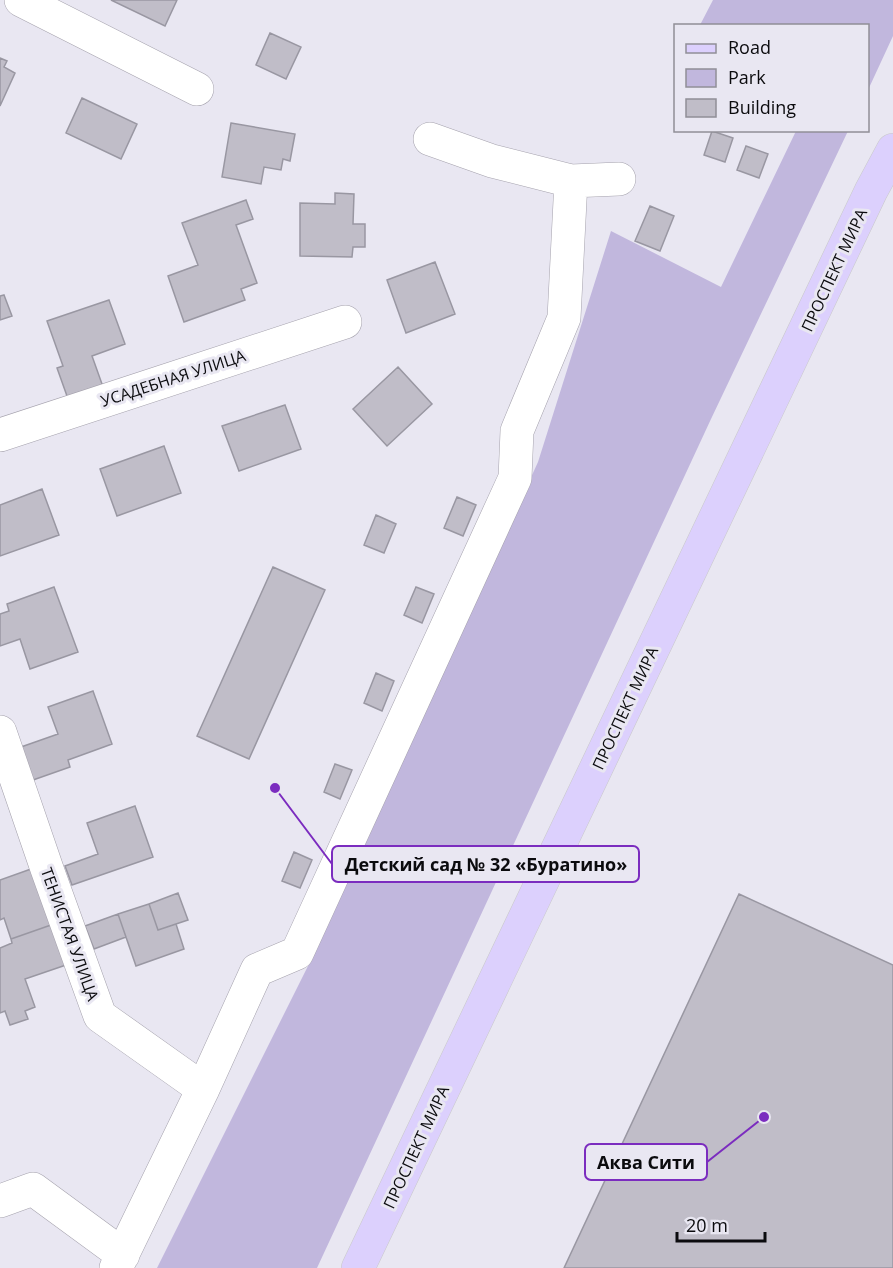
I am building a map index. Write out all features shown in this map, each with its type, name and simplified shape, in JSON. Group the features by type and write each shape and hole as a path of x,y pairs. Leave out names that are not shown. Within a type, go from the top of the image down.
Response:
{"main road":[{"name":"ПРОСПЕКТ МИРА","path":"358,1268 866,202 893,150"}],"street":[{"path":"21,0 197,89"},
{"path":"430,139 492,161 571,181 619,179"},
{"path":"0,1201 33,1189 120,1261 203,1089 257,970 297,953 515,477 517,431 564,318 571,181"},
{"name":"УСАДЕБНАЯ УЛИЦА","path":"0,435 345,322"},
{"name":"ТЕНИСТАЯ УЛИЦА","path":"0,732 100,1016 203,1089"}],"green space":[{"path":"713,0 893,0 893,36 869,88 869,24 701,24"},
{"path":"796,132 848,132 711,419 317,1268 157,1268 312,958 538,462 611,231 721,287"}],"building":[{"path":"111,0 177,0 165,26"},
{"path":"270,33 301,47 286,79 256,65"},
{"path":"0,58 7,61 4,67 15,73 0,106"},
{"path":"82,98 137,124 121,159 66,133"},
{"path":"231,123 295,134 290,161 283,159 281,170 264,167 261,184 222,177"},
{"path":"712,132 733,138 725,162 704,155"},
{"path":"746,146 768,154 759,178 737,170"},
{"path":"335,193 354,194 353,224 365,224 365,247 353,247 352,257 300,256 300,203 335,204"},
{"path":"246,200 253,219 236,225 257,283 241,289 245,300 184,322 168,276 198,265 182,223"},
{"path":"650,206 674,216 660,251 635,241"},
{"path":"435,262 455,314 406,333 387,280"},
{"path":"4,295 12,316 0,320 0,296"},
{"path":"109,300 125,344 92,356 107,398 72,410 57,368 63,366 47,321"},
{"path":"398,367 432,404 387,446 353,409"},
{"path":"285,405 301,449 239,471 222,426"},
{"path":"164,446 181,493 117,516 100,469"},
{"path":"42,489 59,535 0,556 0,505"},
{"path":"457,497 476,505 463,536 444,528"},
{"path":"376,515 396,524 384,553 364,545"},
{"path":"273,567 325,590 249,759 197,736"},
{"path":"54,587 78,652 30,669 20,639 0,646 0,614 9,611 7,604"},
{"path":"416,587 434,594 422,623 404,615"},
{"path":"376,673 394,681 382,711 364,703"},
{"path":"93,691 112,744 68,760 70,767 33,780 21,747 58,734 48,707"},
{"path":"335,764 352,770 340,799 324,792"},
{"path":"135,806 153,857 72,885 65,866 98,854 87,823"},
{"path":"294,852 312,860 300,888 282,881"},
{"path":"31,869 51,925 11,939 4,918 0,920 0,880"},
{"path":"178,893 188,920 158,930 149,904"},
{"path":"739,894 893,965 893,1268 564,1268"},
{"path":"149,904 158,930 176,924 184,949 136,966 118,914"},
{"path":"118,914 126,937 94,949 85,926"},
{"path":"51,925 66,965 25,979 35,1007 25,1011 28,1019 10,1025 5,1011 0,1013 0,948 12,943 11,939"}],"place":[{"name":"Детский сад № 32 «Буратино»","path":"275,788"},
{"name":"Аква Сити","path":"764,1117"}]}
